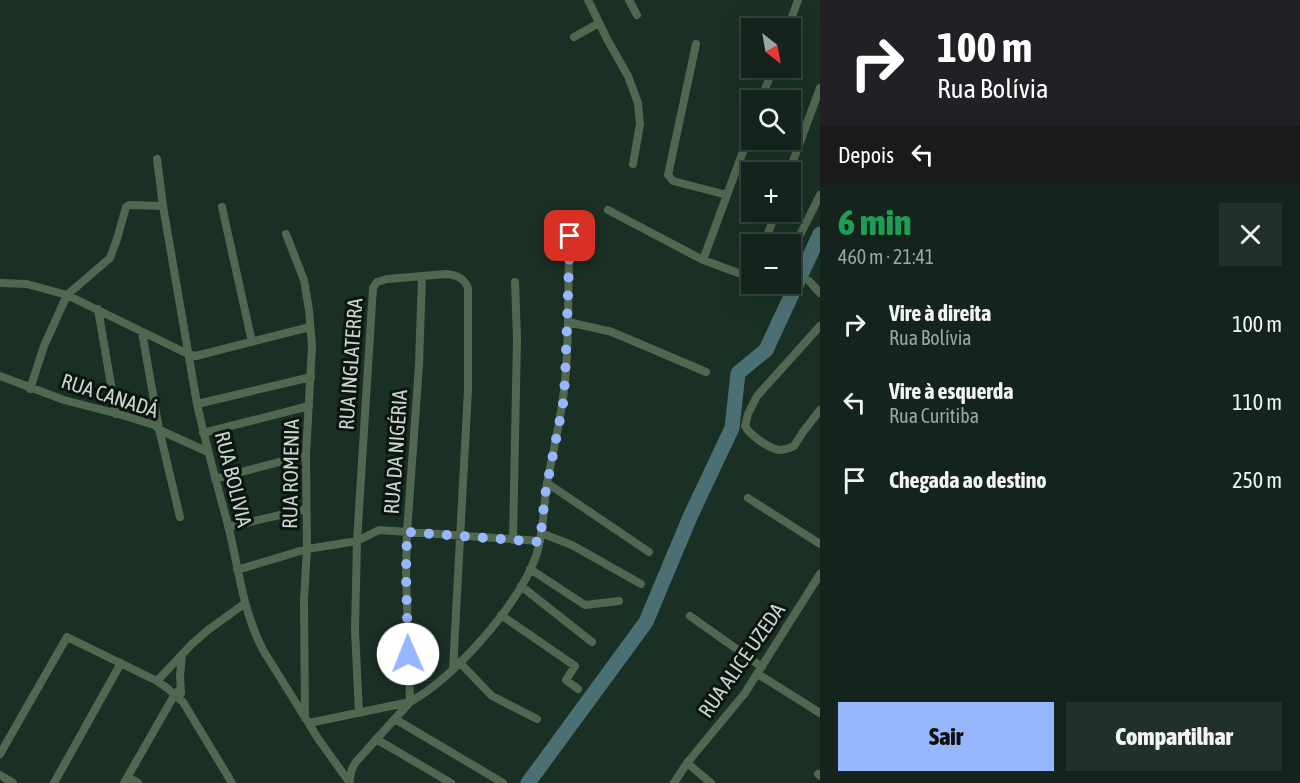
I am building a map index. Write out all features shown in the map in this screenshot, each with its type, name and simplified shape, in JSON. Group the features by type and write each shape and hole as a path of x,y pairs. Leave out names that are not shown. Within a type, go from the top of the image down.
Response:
{"street":[{"path":"588,0 628,76 638,103 640,124 633,164"},
{"path":"629,0 637,15"},
{"path":"792,18 798,0"},
{"path":"574,37 599,23"},
{"path":"696,44 668,175 673,181 727,195"},
{"path":"793,162 820,88"},
{"path":"703,260 744,150"},
{"name":"RUA BOLIVIA","path":"157,159 197,404 228,527 244,604 263,650 349,783"},
{"path":"800,234 820,195"},
{"path":"30,388 44,346 67,295 110,258 126,207 129,204 163,206"},
{"path":"222,207 252,342"},
{"path":"608,210 703,260 741,274"},
{"name":"RUA ROMENIA","path":"286,234 304,280 312,355 306,454 307,549 304,600 307,721"},
{"path":"349,783 355,763 410,702 433,688 456,666 501,615 530,569 540,537 547,483 563,404 570,236"},
{"name":"RUA INGLATERRA","path":"359,713 355,630 357,541 373,288 377,282 387,279 446,274 463,279 468,288 469,363 456,666"},
{"name":"RUA DA NIGÉRIA","path":"410,702 407,532 423,277"},
{"path":"809,281 820,292"},
{"path":"513,540 517,339 515,282"},
{"path":"0,283 27,285 67,295 190,355 200,356 310,327"},
{"path":"98,309 116,414"},
{"path":"567,322 618,334 706,372"},
{"path":"820,326 757,396 745,426 749,433 765,444 778,450 787,449 794,446 820,410"},
{"path":"142,332 159,429 180,517"},
{"name":"RUA CANADÁ","path":"0,376 64,400 154,425 208,452"},
{"path":"197,404 311,377"},
{"path":"203,433 309,406"},
{"path":"215,479 306,454"},
{"path":"547,483 650,552"},
{"path":"748,498 820,544"},
{"path":"228,527 306,509"},
{"path":"237,570 307,549 357,541 379,530 513,540 540,537 572,545 641,584"},
{"path":"530,569 585,605 619,601"},
{"name":"RUA ALICE UZEDA","path":"674,783 760,670 820,574"},
{"path":"521,586 592,642"},
{"path":"157,681 200,637 244,604"},
{"path":"501,615 575,666 566,680 578,689"},
{"path":"690,616 820,713"},
{"path":"0,754 66,637 178,692 232,783"},
{"path":"138,783 126,780 178,692 182,655"},
{"path":"54,783 121,663"},
{"path":"456,666 492,696 537,719"},
{"path":"307,721 410,702"},
{"path":"395,718 503,783"},
{"path":"376,739 451,783"},
{"path":"687,763 711,783"},
{"path":"0,776 13,783"}],"waterway":[{"path":"528,783 646,622 690,517 732,428 738,373 766,350 820,234"}],"route":[{"path":"408,654 407,532 540,542 545,495 563,404 570,236"}]}
